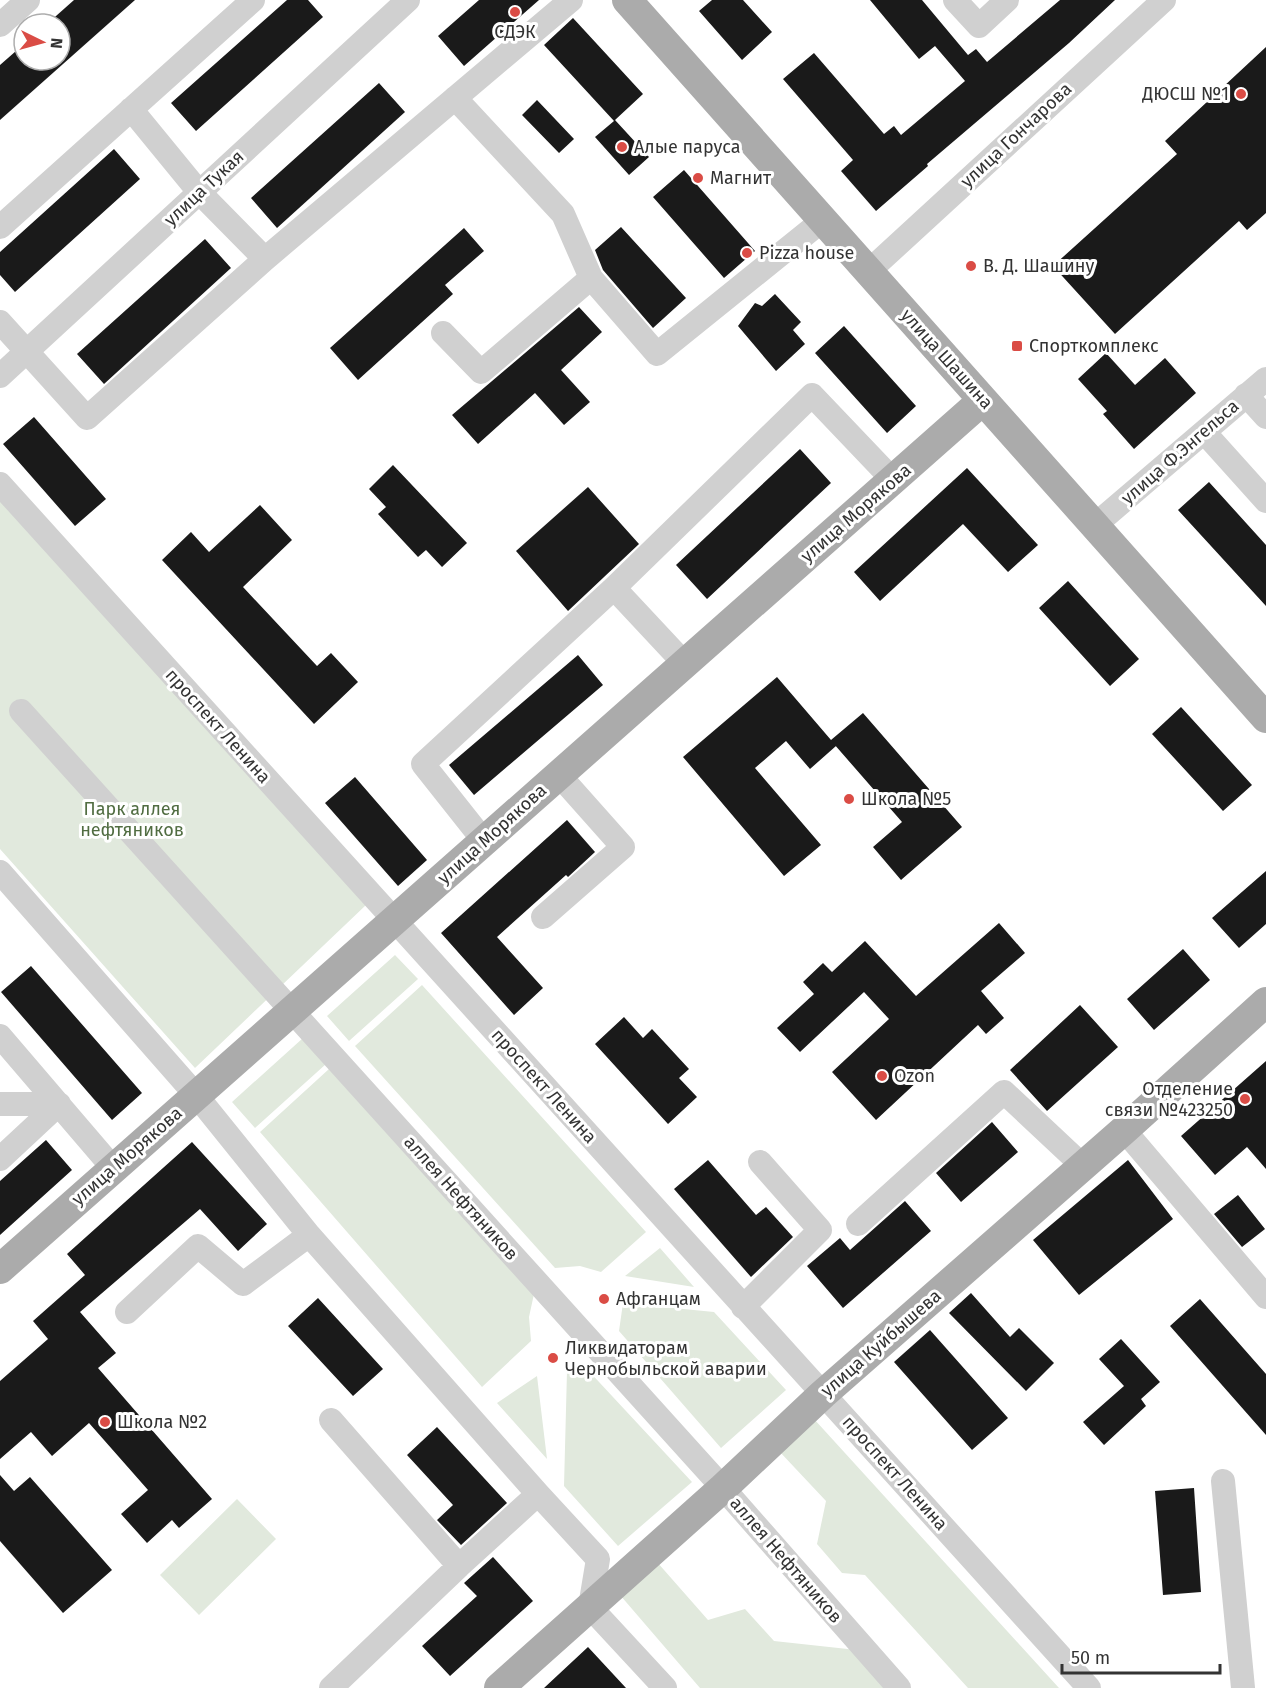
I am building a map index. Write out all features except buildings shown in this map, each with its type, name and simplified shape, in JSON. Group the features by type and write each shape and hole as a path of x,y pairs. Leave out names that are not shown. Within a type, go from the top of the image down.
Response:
{"main road":[{"name":"улица Шашина","path":"627,0 1266,718"},
{"name":"улица Морякова","path":"0,1269 983,400"},
{"name":"улица Куйбышева","path":"499,1688 723,1488 823,1394 1266,1002"}],"street":[{"path":"0,25 28,0"},
{"path":"0,227 253,0"},
{"path":"0,322 87,418 265,258 570,0"},
{"path":"955,0 979,26 1007,0"},
{"name":"улица Гончарова","path":"869,271 1164,0"},
{"name":"улица Тукая","path":"0,376 200,192 393,5"},
{"path":"455,98 563,214 591,278 657,354 823,220"},
{"path":"131,109 200,192 265,258"},
{"path":"443,333 482,372 591,278"},
{"name":"улица Ф.Энгельса","path":"1095,525 1266,379"},
{"path":"484,842 423,764 614,588 812,395 893,480"},
{"path":"1246,395 1266,417"},
{"path":"1203,432 1266,501"},
{"name":"проспект Ленина","path":"0,484 1089,1688"},
{"path":"614,588 685,664"},
{"name":"аллея Нефтяников","path":"21,711 723,1488 899,1688"},
{"path":"543,917 623,847 559,775"},
{"path":"0,872 196,1095 309,1235 598,1559 590,1607 665,1688"},
{"path":"0,1036 113,1168"},
{"path":"858,1224 1004,1092 1083,1166"},
{"path":"0,1104 59,1104"},
{"path":"0,1159 59,1104"},
{"path":"1124,1130 1266,1297"},
{"path":"743,1307 820,1230 760,1162"},
{"path":"128,1312 198,1246 243,1284 309,1235"},
{"path":"331,1420 459,1566"},
{"path":"1223,1481 1243,1688"},
{"path":"330,1688 538,1494"}],"green space":[{"name":"Парк аллея нефтяников","path":"0,491 366,905 195,1068 0,849"},
{"path":"395,955 418,979 349,1041 327,1016"},
{"path":"422,985 646,1232 601,1272 580,1266 555,1268 355,1046"},
{"path":"303,1038 326,1064 255,1128 232,1102"},
{"path":"329,1069 534,1294 529,1317 531,1341 482,1387 260,1132"},
{"path":"660,1248 694,1287 625,1276"},
{"path":"623,1303 714,1312 786,1390 721,1448 619,1331"},
{"path":"586,1368 692,1482 618,1546 564,1486 567,1371"},
{"path":"537,1376 547,1459 497,1403"},
{"path":"814,1419 1059,1688 968,1688 865,1575 842,1573 817,1544 826,1501 779,1451"},
{"path":"237,1499 276,1539 199,1615 160,1575"},
{"path":"657,1562 708,1620 745,1609 774,1641 866,1651 897,1688 700,1688 620,1595"}],"place":[{"name":"СДЭК","path":"515,12"},
{"name":"ДЮСШ №1","path":"1241,94"},
{"name":"Алые паруса","path":"622,147"},
{"name":"Магнит","path":"698,178"},
{"name":"Pizza house","path":"747,253"},
{"name":"В. Д. Шашину","path":"971,266"},
{"name":"Спорткомплекс","path":"1017,346"},
{"name":"Школа №5","path":"849,799"},
{"name":"Ozon","path":"882,1076"},
{"name":"Отделение связи №423250","path":"1245,1099"},
{"name":"Афганцам","path":"604,1299"},
{"name":"Ликвидаторам Чернобыльской аварии","path":"553,1358"},
{"name":"Школа №2","path":"105,1422"}]}
